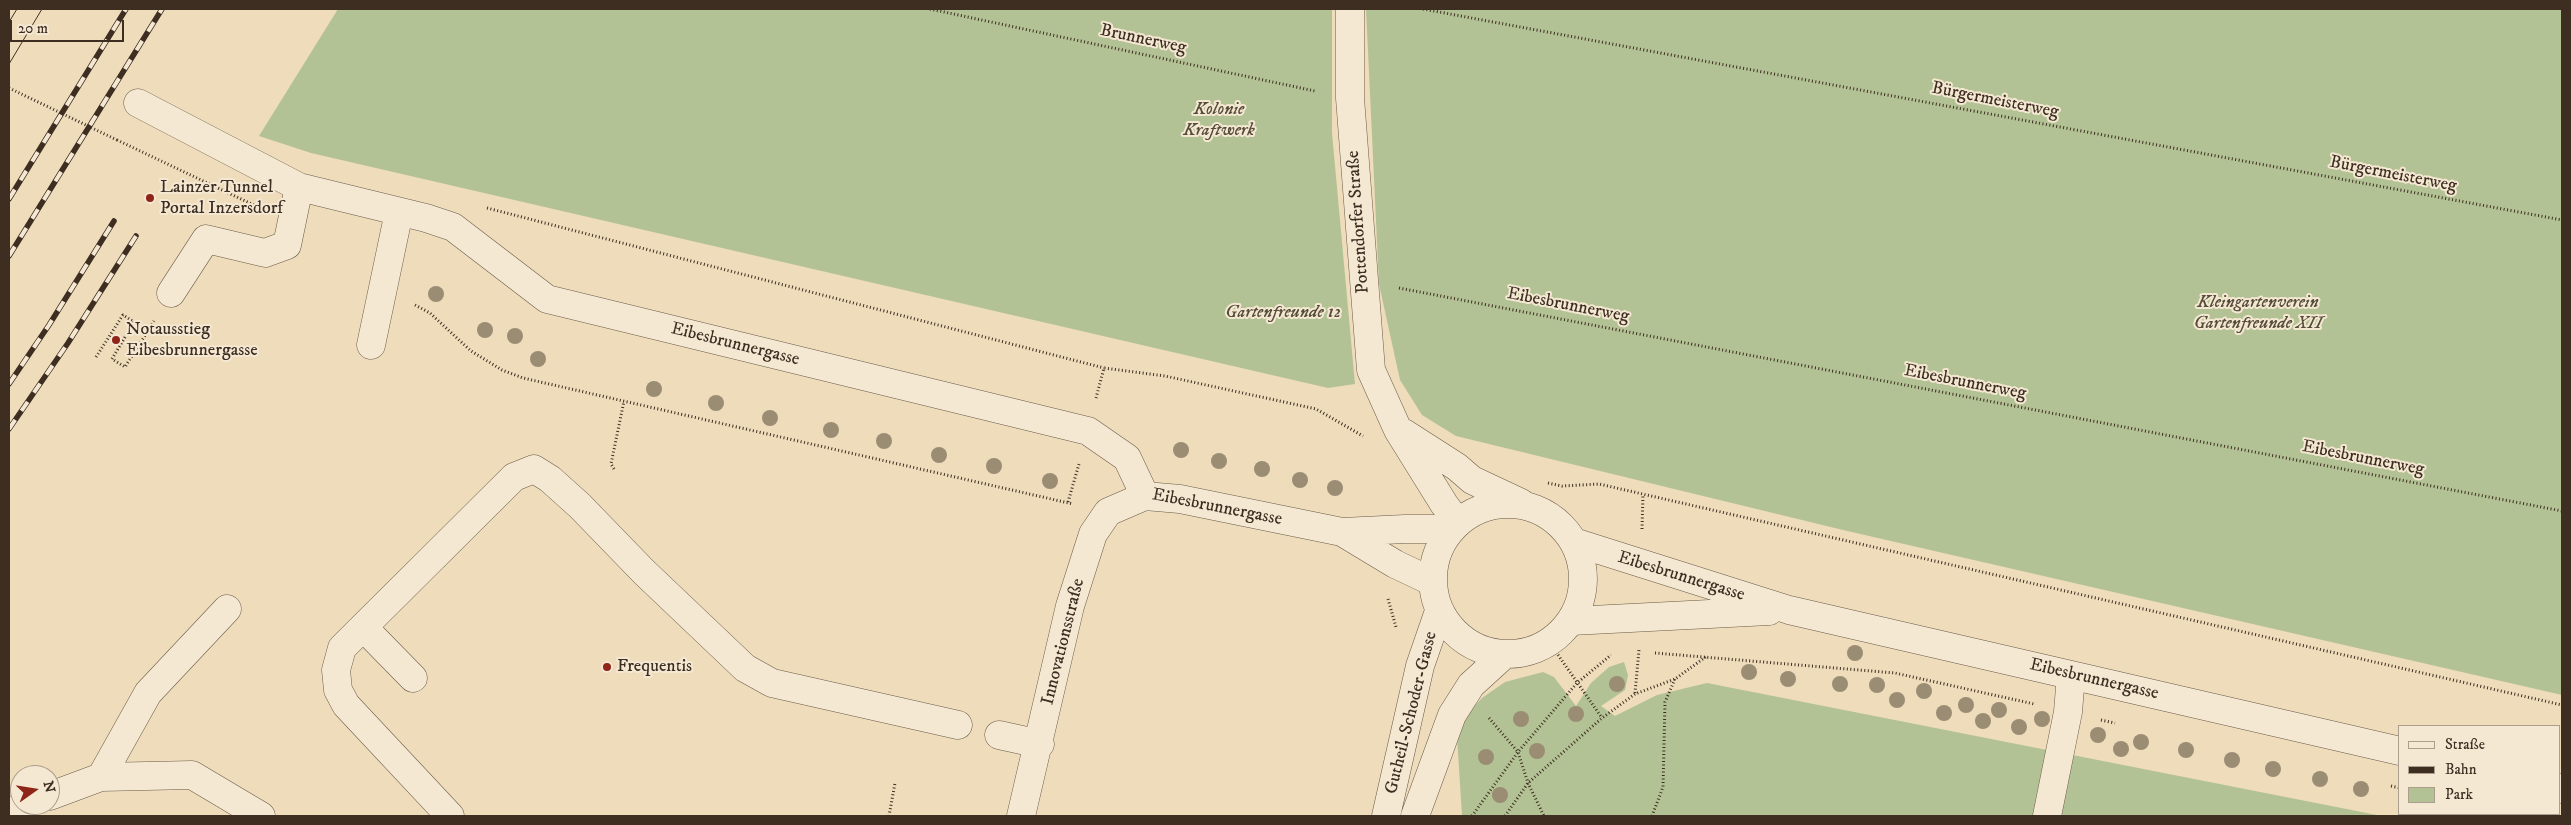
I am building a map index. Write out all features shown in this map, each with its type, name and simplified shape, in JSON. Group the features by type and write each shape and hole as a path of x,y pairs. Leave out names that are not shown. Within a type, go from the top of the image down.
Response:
{"street":[{"name":"Pottendorfer Straße","path":"1350,9 1350,98 1371,370 1398,430 1444,504 1454,526"},
{"name":"Eibesbrunnergasse","path":"138,103 299,187 400,212 453,228 547,299 1088,431 1127,458 1145,496 1180,499 1342,532 1454,526"},
{"path":"171,293 206,239 265,253 287,245 299,187"},
{"path":"371,345 400,212"},
{"path":"1398,430 1457,467 1472,480 1530,506 1555,520 1574,542 1581,562 1584,582 1580,603 1571,621 1550,642 1520,654 1504,655 1484,651 1466,642 1450,628 1439,611 1433,582 1434,563 1440,545 1454,526 1470,514 1491,506 1514,504 1530,506"},
{"path":"450,816 346,705 338,690 336,670 342,648 514,477 534,469 550,478 580,506 644,572 745,668 772,683 958,725"},
{"path":"1108,512 1145,496"},
{"name":"Innovationsstraße","path":"1021,816 1040,744 1070,606 1093,534 1108,512"},
{"name":"Eibesbrunnergasse","path":"1342,532 1395,564 1433,582"},
{"name":"Eibesbrunnergasse","path":"1574,542 1789,610 2398,751"},
{"path":"101,777 148,693 227,609"},
{"name":"Eibesbrunnergasse","path":"1571,621 1789,610"},
{"name":"Gutheil-Schoder-Gasse","path":"1386,816 1420,666 1439,611"},
{"path":"364,628 413,678"},
{"name":"Gutheil-Schoder-Gasse","path":"1415,816 1452,715 1471,685 1504,655"},
{"path":"2047,816 2068,712 2071,675"},
{"path":"999,735 1040,744"},
{"path":"60,792 101,777 192,776 261,816"}],"path":[{"name":"Brunnerweg","path":"930,9 1350,98"},
{"name":"Bürgermeisterweg","path":"1423,9 2562,220"},
{"path":"9,88 246,202"},
{"path":"481,207 1104,368 1165,376 1316,409 1366,438"},
{"name":"Eibesbrunnerweg","path":"1363,284 1379,284 2562,511"},
{"path":"96,357 123,315 134,322 112,359 125,367 171,293"},
{"path":"410,303 430,313 471,351 502,370 523,378 1108,512"},
{"path":"1068,502 1104,368"},
{"path":"614,470 611,464 624,401"},
{"path":"1543,482 1562,486 1599,484 2562,705"},
{"path":"1550,642 1602,718"},
{"path":"1505,816 1528,783 1602,718 1635,694 1675,679 1707,656 1632,653"},
{"path":"1472,816 1518,752 1577,683 1608,656 1616,655"},
{"path":"1652,816 1663,787 1665,702 1675,679"},
{"path":"889,816 895,783"},
{"path":"1528,783 1544,816"}],"green space":[{"path":"338,9 1332,9 1332,133 1355,384 1328,388 311,153 259,136"},
{"name":"Kleingartenverein Gartenfreunde XII","path":"1366,9 2562,9 2562,695 1843,530 1456,436 1422,415 1400,380 1379,284"},
{"path":"1624,662 1628,675 1625,690 1601,706 1615,716 1657,695 1707,683 2382,816 1462,816 1457,736 1469,712 1482,698 1505,682 1543,672 1554,677 1576,706 1591,683 1609,667"}],"tram line":[{"path":"9,22 17,9"},
{"path":"9,64 42,9"}],"railway":[{"path":"9,199 126,9"},
{"path":"9,256 162,9"},
{"path":"9,384 49,325 114,221"},
{"path":"9,429 68,343 136,236"}],"place":[{"name":"Lainzer Tunnel Portal Inzersdorf","path":"150,198"},
{"name":"Notausstieg Eibesbrunnergasse","path":"116,340"},
{"name":"Frequentis","path":"607,667"}],"park label":[{"name":"Kolonie Kraftwerk","path":"1219,120"},
{"name":"Gartenfreunde 12","path":"1283,313"}]}
